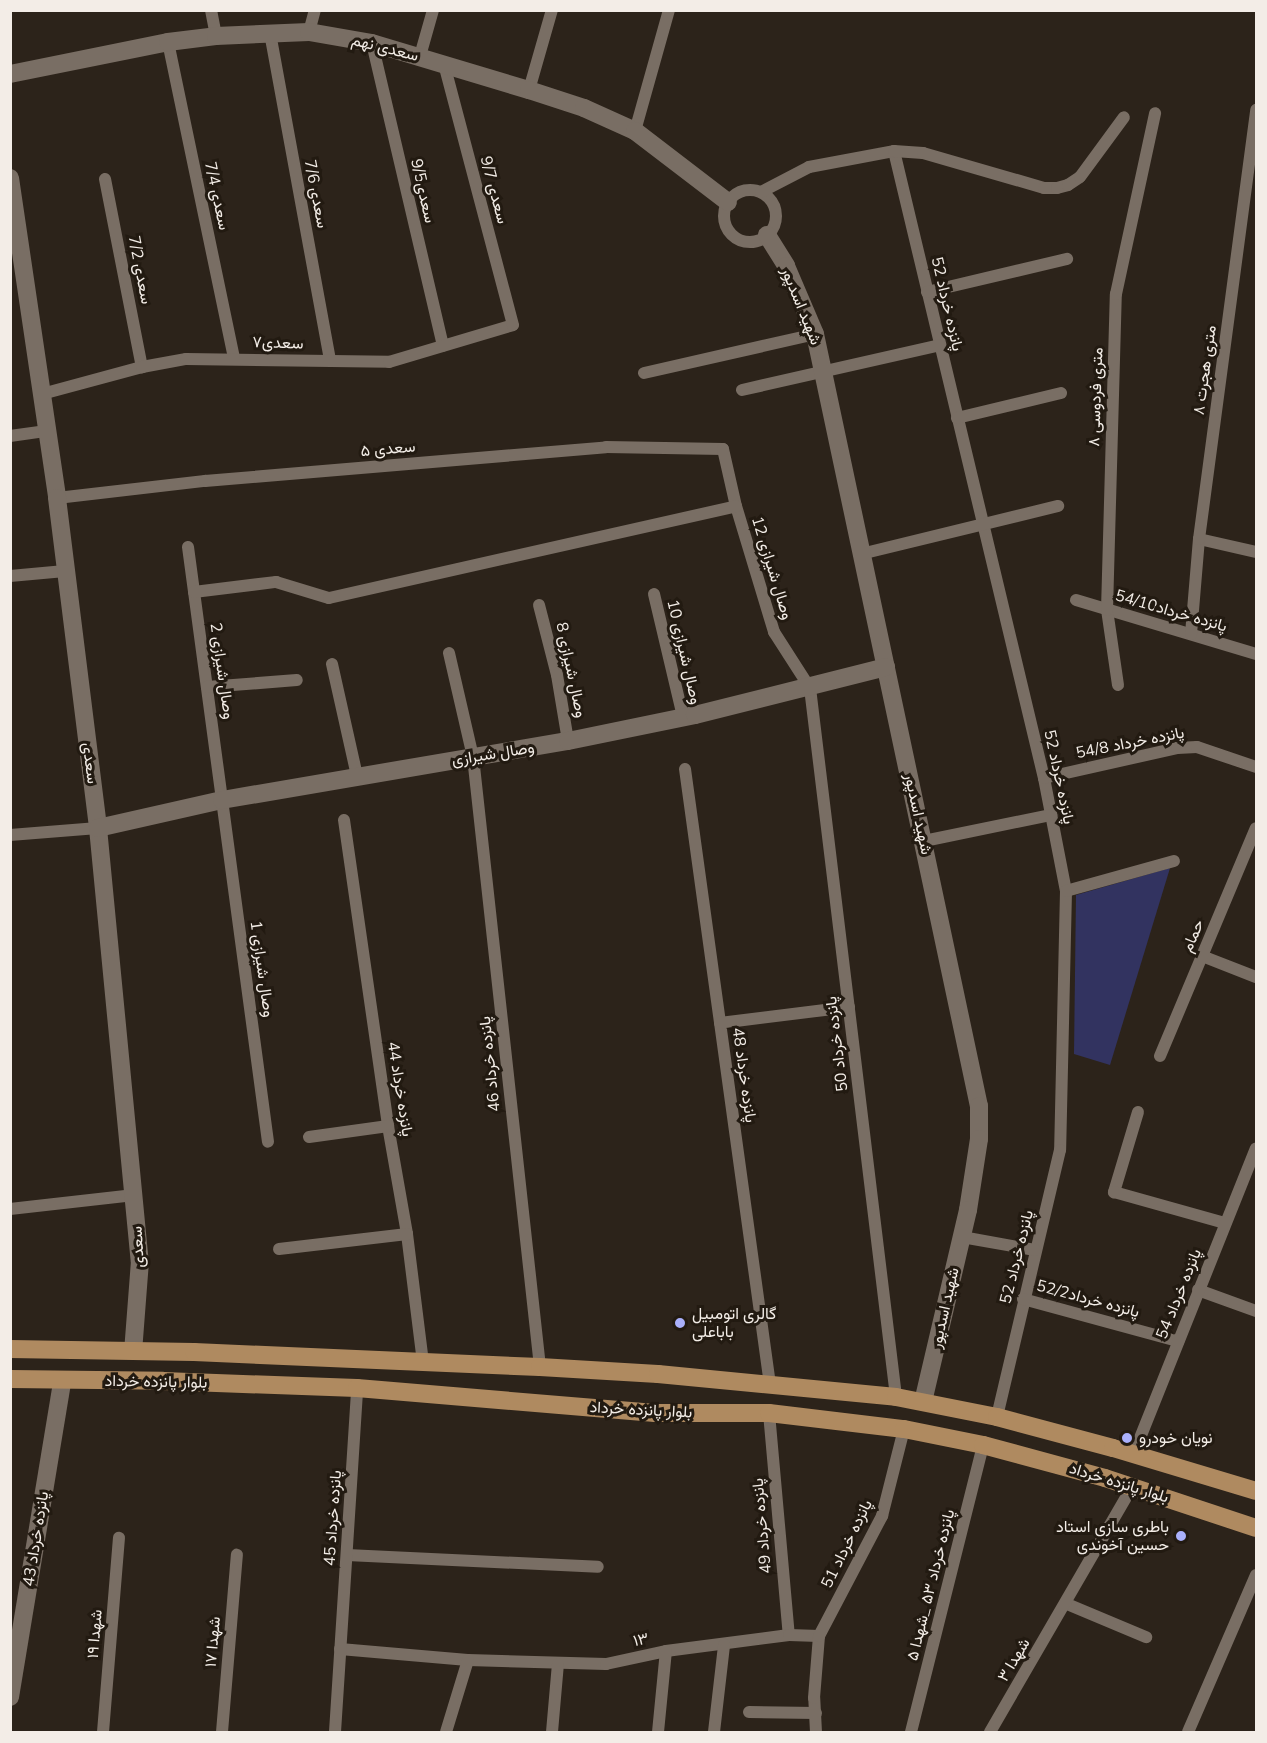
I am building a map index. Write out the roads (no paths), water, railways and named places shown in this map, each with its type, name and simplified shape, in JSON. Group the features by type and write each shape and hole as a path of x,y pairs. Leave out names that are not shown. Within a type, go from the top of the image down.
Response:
{"main road":[{"name":"بلوار پانزده خرداد","path":"10,1348 540,1367 658,1374 896,1397 997,1418 1134,1453 1257,1491"},
{"name":"بلوار پانزده خرداد","path":"10,1379 62,1382 163,1381 357,1388 655,1413 769,1413 904,1429 983,1445 1132,1487 1257,1528"}],"street":[{"path":"211,10 216,36"},
{"path":"309,32 315,10"},
{"path":"420,56 433,10"},
{"path":"529,90 552,10"},
{"path":"635,131 669,10"},
{"name":"سعدی نهم","path":"10,74 168,42 216,36 309,32 372,43 584,108 635,131 728,202"},
{"name":"سعدی 7/6","path":"270,33 330,361"},
{"name":"سعدی 7/4","path":"168,42 234,358"},
{"name":"سعدی9/5","path":"372,43 443,346"},
{"name":"سعدی 9/7","path":"444,64 513,325"},
{"name":"۸ متری هجرت","path":"1191,634 1199,539 1257,110"},
{"name":"۸ متری فردوسی","path":"1118,686 1107,610 1116,294 1155,113"},
{"path":"761,192 809,167 894,151 923,153 1044,188 1057,188 1080,177 1124,117"},
{"name":"پانزده خرداد 52","path":"894,151 981,524 1044,778 1066,891 1060,1150 1023,1299 997,1418"},
{"name":"سعدی","path":"10,178 57,498 98,828 140,1261 133,1351"},
{"name":"سعدی 7/2","path":"105,179 142,367"},
{"path":"746,190 761,192 772,202 776,216 767,235 753,241 733,236 724,216 728,202 732,196 746,190"},
{"name":"شهید اسدپور","path":"767,235 786,266 814,334 824,373 979,1106 979,1139 962,1237 923,1402"},
{"path":"927,292 1068,259"},
{"name":"سعدی۷","path":"42,394 142,367 186,359 389,362 513,325"},
{"path":"644,373 814,334"},
{"path":"742,390 940,345"},
{"path":"957,418 1061,393"},
{"path":"10,436 47,431"},
{"name":"سعدی ۵","path":"57,498 205,481 606,447 723,449"},
{"name":"وصال شیرازی 12","path":"723,449 736,506 774,632 810,688"},
{"path":"194,592 276,582 329,597 736,506"},
{"path":"861,555 1058,506"},
{"path":"1199,539 1257,552"},
{"name":"وصال شیرازی 2","path":"188,547 222,800"},
{"path":"10,576 65,571"},
{"name":"وصال شیرازی 10","path":"654,594 682,717"},
{"name":"پانزده خرداد54/10","path":"1076,600 1257,654"},
{"name":"وصال شیرازی 8","path":"539,605 557,675 568,741"},
{"name":"پانزده خرداد 46","path":"449,653 473,757 540,1367"},
{"path":"332,664 357,776"},
{"name":"وصال شیرازی","path":"98,828 222,800 568,741 810,688 886,667"},
{"path":"207,687 297,680"},
{"name":"پانزده خرداد 50","path":"810,688 896,1397"},
{"name":"پانزده خرداد 54/8","path":"1044,778 1177,748 1197,747 1257,767"},
{"name":"پانزده خرداد 48","path":"685,769 770,1384"},
{"name":"وصال شیرازی 1","path":"222,800 268,1142"},
{"path":"924,841 1051,814"},
{"name":"پانزده خرداد 44","path":"344,820 388,1126 407,1234 423,1363"},
{"path":"10,835 98,828"},
{"name":"حمام","path":"1160,1056 1257,828"},
{"path":"1066,891 1174,861"},
{"path":"1202,956 1257,977"},
{"path":"720,1023 849,1007"},
{"path":"1138,1112 1114,1192 1225,1222"},
{"path":"309,1137 388,1126"},
{"name":"پانزده خرداد 54","path":"1134,1453 1225,1222 1257,1148"},
{"path":"10,1209 134,1195"},
{"path":"279,1249 407,1234"},
{"path":"962,1237 1035,1250"},
{"path":"1198,1290 1257,1311"},
{"name":"پانزده خرداد52/2","path":"1023,1299 1178,1341"},
{"name":"پانزده خرداد 43","path":"10,1697 62,1382"},
{"name":"پانزده خرداد 45","path":"335,1732 357,1388"},
{"name":"پانزده خرداد 49","path":"769,1413 789,1635"},
{"name":"پانزده خرداد 51","path":"819,1636 882,1516 904,1429"},
{"name":"پانزده خرداد ۵۳ _شهدا ۵","path":"910,1732 983,1445"},
{"name":"شهدا ۳","path":"990,1732 1067,1604 1132,1487"},
{"name":"شهدا ۱۹","path":"103,1732 119,1538"},
{"name":"شهدا ۱۷","path":"222,1732 237,1555"},
{"path":"347,1555 598,1567"},
{"path":"1188,1732 1257,1575"},
{"path":"1067,1604 1146,1637"},
{"name":"۱۳","path":"340,1649 468,1660 606,1664 666,1651 789,1635 819,1636"},
{"path":"816,1732 814,1698 819,1636"},
{"path":"714,1732 724,1645"},
{"path":"658,1732 666,1651"},
{"path":"446,1732 468,1660"},
{"path":"552,1732 558,1664"},
{"path":"749,1712 816,1713"}],"place":[{"name":"گالری اتومبیل باباعلی","path":"680,1323"},
{"name":"نویان خودرو","path":"1127,1438"},
{"name":"باطری سازی استاد حسین آخوندی","path":"1181,1536"}]}
